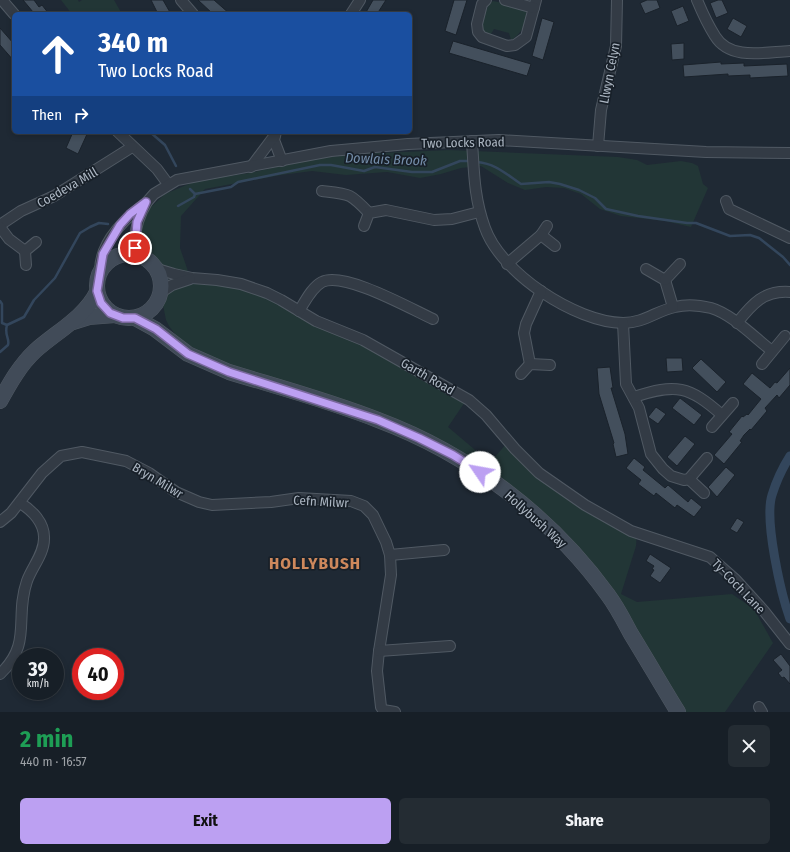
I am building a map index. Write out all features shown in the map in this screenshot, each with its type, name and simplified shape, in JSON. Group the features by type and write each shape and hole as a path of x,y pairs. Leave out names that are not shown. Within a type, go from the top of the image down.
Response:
{"street":[{"path":"2,0 12,12"},
{"path":"181,0 191,12"},
{"path":"352,12 360,0"},
{"path":"486,0 482,4 477,24 478,32 482,37 507,46 515,45 526,37 535,4 505,0"},
{"name":"Llwyn Celyn","path":"598,146 602,110 616,46 617,0"},
{"path":"696,0 715,37 720,44 729,49 737,52 749,53 790,51"},
{"path":"120,134 157,169 168,184"},
{"path":"251,167 275,134"},
{"path":"276,134 274,140 282,161"},
{"name":"Two Locks Road","path":"100,271 103,254 113,236 130,214 168,184 177,180 330,151 367,147 499,140 706,152 790,153"},
{"path":"472,141 474,182 479,212 485,230 507,264 541,291 570,308 589,316 606,321 623,323 644,320 673,307 686,305 712,309 737,323 772,352"},
{"name":"Coedeva Mill","path":"25,251 9,239 0,226 21,211 54,196 132,147"},
{"path":"322,190 349,194 369,213"},
{"path":"726,201 729,209 790,238"},
{"name":"Two Locks Road","path":"138,256 135,248 135,233 137,222 146,202"},
{"path":"369,213 386,210 434,220 452,219 479,212"},
{"path":"364,226 369,213"},
{"path":"507,264 544,230 555,246"},
{"path":"26,265 25,251 36,242"},
{"path":"100,271 109,261 128,254 147,260 154,268"},
{"path":"665,280 680,264"},
{"name":"Hollybush Way","path":"154,268 160,282 158,298 160,322 172,342"},
{"name":"Garth Road","path":"154,268 192,278 241,284 281,300 316,321 363,340 469,400 486,415 515,448 539,472 585,505 631,531"},
{"path":"646,269 665,280 673,307"},
{"name":"Hollybush Way","path":"0,401 15,374 34,352 87,308 97,292 100,271"},
{"name":"Garth Road","path":"158,298 172,285 192,278"},
{"path":"299,311 316,286 331,280 343,281 366,288 422,309 434,319"},
{"path":"530,364 524,333 526,324 541,291"},
{"path":"97,292 101,303 114,315"},
{"path":"737,323 753,304 764,296 775,292 790,292"},
{"path":"135,318 148,312 158,298"},
{"name":"Hollybush Way","path":"70,323 89,317 114,315 123,318 135,318 156,329 188,354 229,372 378,420 447,452 493,481 532,511 568,547 608,596 678,712"},
{"path":"623,323 626,384 639,408 648,445 656,461 672,476 684,480 689,479 707,458"},
{"path":"762,364 785,336"},
{"path":"530,364 550,365"},
{"path":"521,374 530,364"},
{"path":"634,397 666,388 679,389 691,392 704,399 722,415"},
{"path":"712,427 733,402"},
{"name":"Bryn Milwr","path":"0,522 20,503 42,473 52,464 62,456 82,452 126,461 143,470 176,492 199,502"},
{"path":"689,479 704,493"},
{"name":"Cefn Milwr","path":"199,502 212,505 246,504 299,498 352,502 364,506 372,515 386,542 390,555 391,575 379,651 378,671 379,703 384,710 394,712"},
{"path":"0,674 14,659 20,643 22,602 27,581 44,539 38,519 32,511 20,503"},
{"name":"Ty-Coch Lane","path":"631,531 652,539 682,546 710,557 736,580 764,611 790,644"},
{"path":"390,555 444,550"},
{"path":"379,651 450,646"}],"green space":[{"path":"61,0 78,0 79,2 82,0 114,0 121,12 70,12"},
{"path":"493,1 522,7 527,15 525,25 519,34 511,40 509,33 494,29 491,34 484,32 484,15 488,6"},
{"path":"449,150 618,157 637,160 647,165 681,161 698,166 703,184 708,188 691,227 665,221 621,216 600,209 581,194 564,188 546,187 525,190 508,183 481,166 461,168 420,178 387,172 346,175 312,171 205,189 181,216 180,248 189,274 162,265 140,248 139,234 144,218 151,207 165,194 196,181 249,173 313,159 359,154"},
{"path":"193,281 253,291 467,399 448,427 474,449 488,465 507,443 578,498 637,530 636,546 621,594 637,602 732,594 754,609 773,643 725,712 686,712 616,600 501,481 283,384 211,358 187,344 175,334 169,326 166,320 163,305 167,293"}],"building":[{"path":"23,0 34,0 39,7 42,5 47,12 33,12"},
{"path":"151,0 163,0 170,12 157,12"},
{"path":"198,0 214,0 228,12 211,12"},
{"path":"373,0 386,0 378,12 366,12"},
{"path":"454,0 467,0 456,35 445,31"},
{"path":"647,0 657,0 660,8 645,14 640,3"},
{"path":"722,0 728,13 716,18 710,3"},
{"path":"683,6 689,21 677,26 671,11"},
{"path":"542,18 554,22 543,60 532,56"},
{"path":"733,18 747,26 741,37 727,29"},
{"path":"0,28 12,42 12,59 0,45"},
{"path":"453,41 531,64 527,76 449,53"},
{"path":"684,43 684,59 672,60 671,44"},
{"path":"721,62 721,64 744,63 744,66 787,64 788,76 750,78 750,75 728,76 728,74 684,77 683,65"},
{"path":"72,134 87,134 78,154 66,148"},
{"path":"666,358 682,358 683,371 667,372"},
{"path":"701,359 726,382 717,392 692,368"},
{"path":"610,367 613,388 611,388 625,434 628,454 616,457 614,443 599,394 597,368"},
{"path":"790,368 790,385 779,398 777,395 765,408 767,411 751,430 750,429 744,435 740,441 742,442 724,464 714,455 732,434 729,432 742,416 748,415 761,399 743,384 752,373 770,388 775,382 777,383"},
{"path":"680,398 702,415 694,425 672,408"},
{"path":"656,407 666,414 658,424 648,417"},
{"path":"685,436 695,444 677,466 667,457"},
{"path":"634,458 645,467 643,470 665,488 668,485 688,502 691,498 702,507 694,517 677,505 675,508 656,493 654,496 638,484 641,480 626,468"},
{"path":"726,467 735,475 717,497 708,487"},
{"path":"737,518 744,522 737,533 730,529"},
{"path":"650,554 671,568 660,583 650,576 654,570 652,569 654,566 646,561"},
{"path":"781,654 790,666 790,684 778,673 782,670 773,660"}],"waterway":[{"name":"Dowlais Brook","path":"152,134 165,145 176,166"},
{"name":"Dowlais Brook","path":"178,206 194,197 195,194 231,187 238,182 320,165 331,165 364,171 375,167 412,172 432,172 460,161 471,161"},
{"name":"Dowlais Brook","path":"476,162 489,164 521,184 549,182 579,190 595,198 606,209 638,216 696,223 730,236 750,235 759,238 783,257 790,265"},
{"name":"Dowlais Brook","path":"190,189 195,194"},
{"path":"0,352 8,345 6,332 7,325 24,317 34,300 55,278 80,233 99,223 108,224"},
{"path":"0,301 2,304 2,323 7,325"},
{"path":"790,456 782,470 772,495 770,506 772,539 778,575 790,619"}],"district":[{"name":"HOLLYBUSH","path":"315,563"}],"route":[{"path":"135,248 137,222 146,202 130,214 120,225 103,254 98,277 97,291 101,303 110,313 123,318 135,318 156,329 188,354 229,372 378,420 453,455 480,472"}]}
